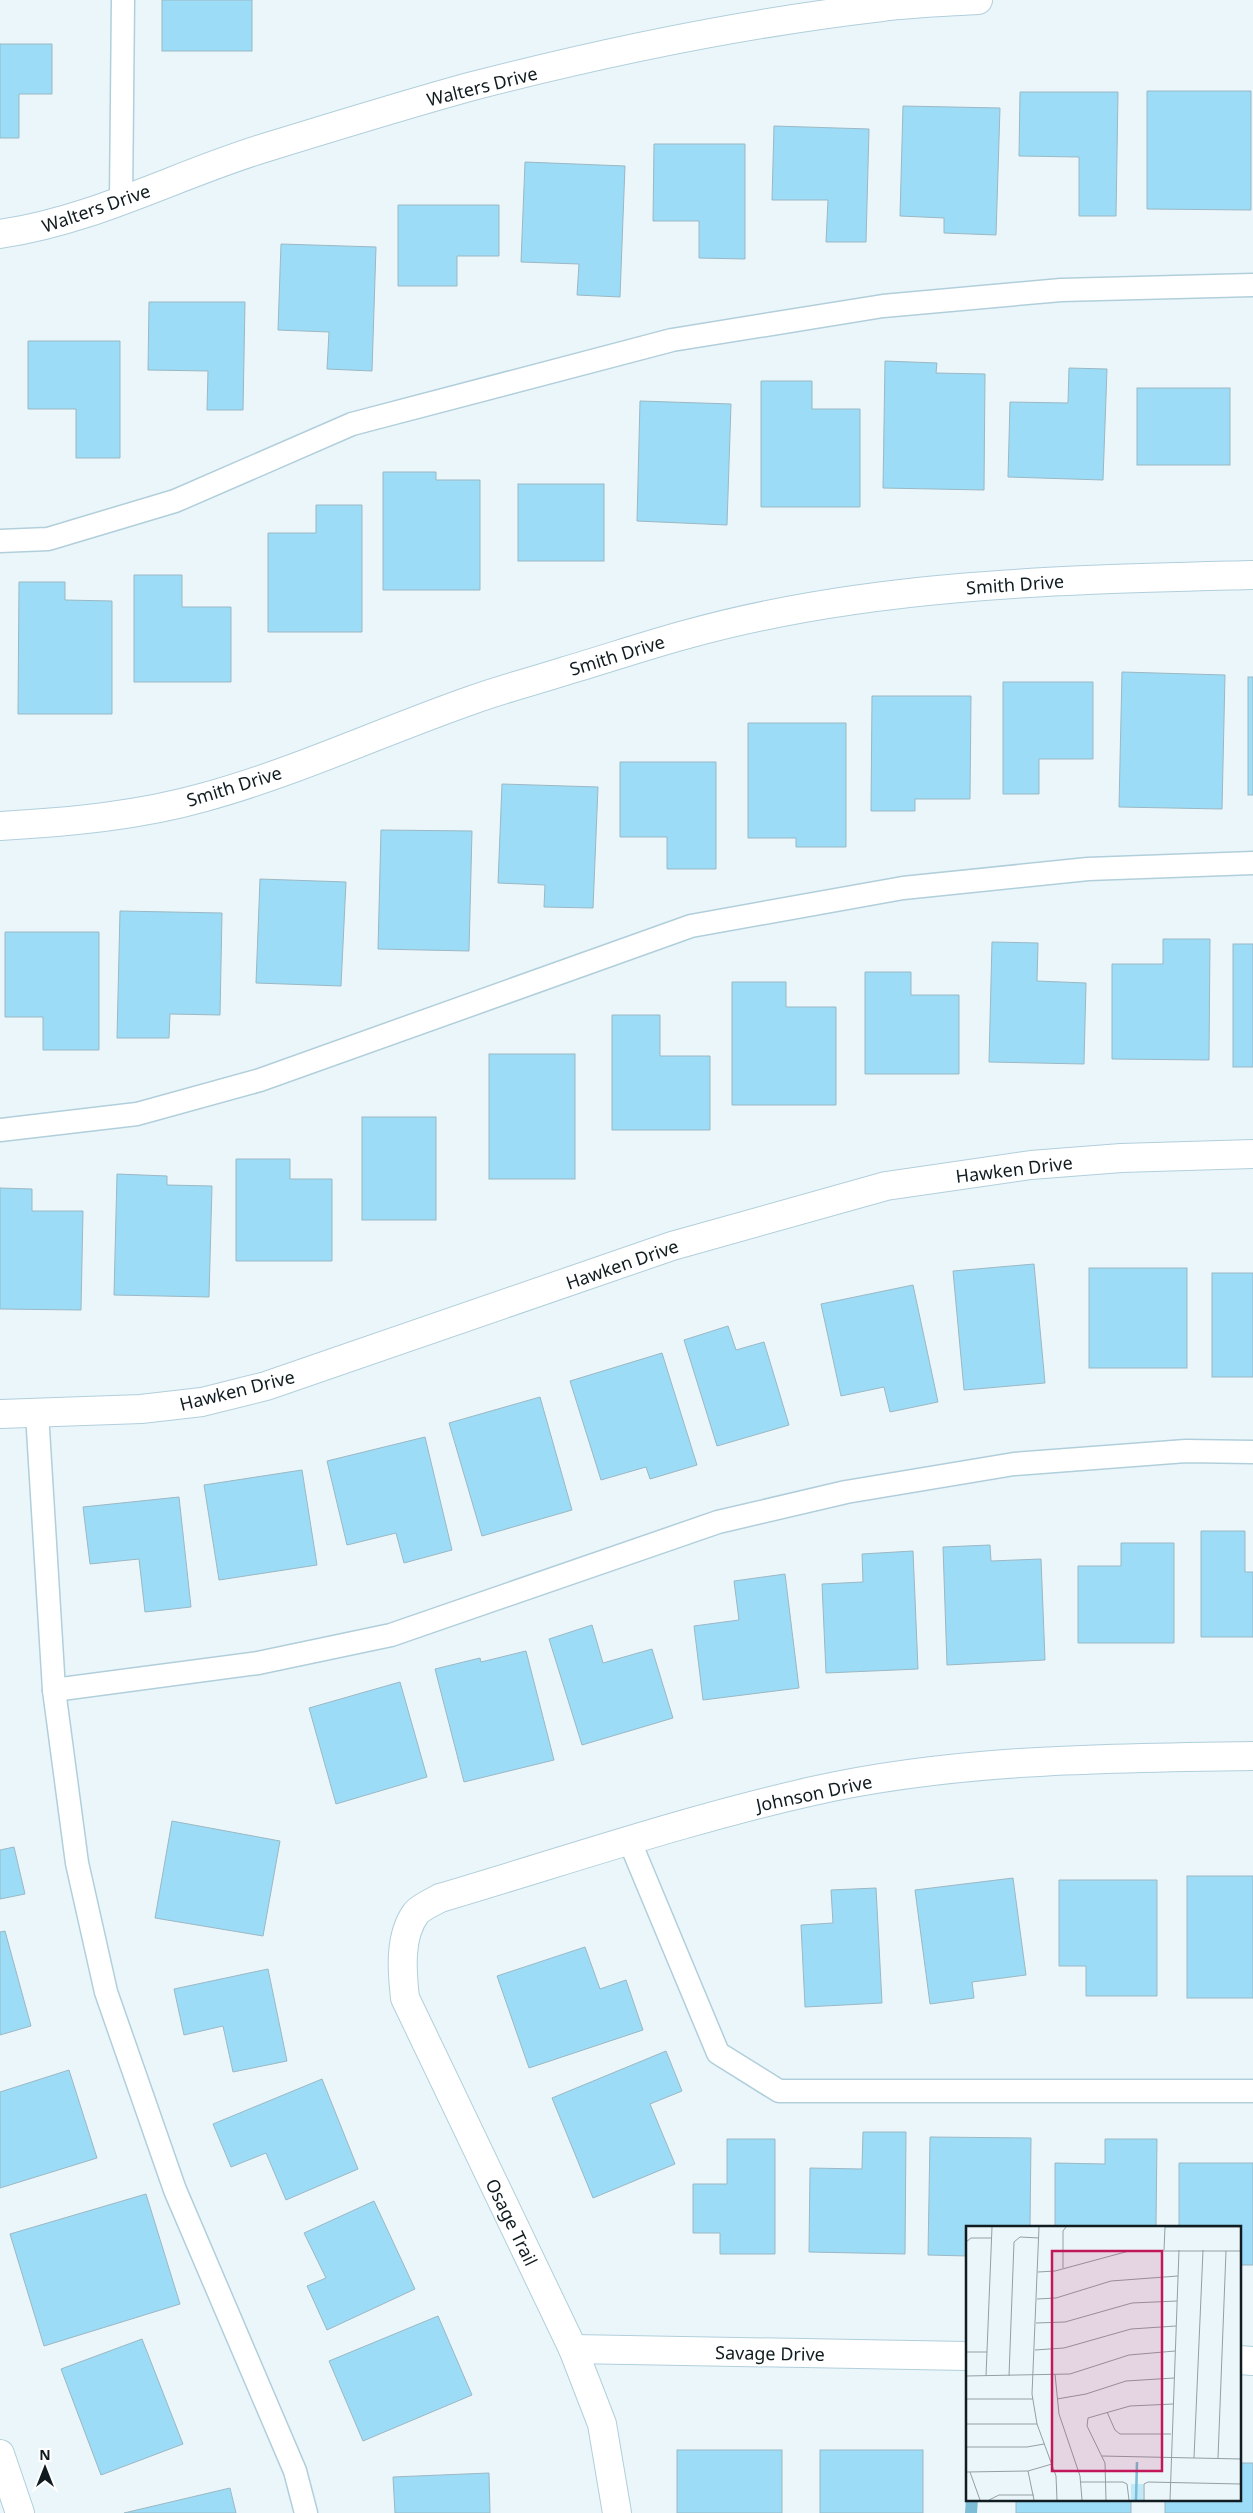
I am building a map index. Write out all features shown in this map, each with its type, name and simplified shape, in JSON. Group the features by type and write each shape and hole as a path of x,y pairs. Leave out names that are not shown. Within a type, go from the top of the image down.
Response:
{"street":[{"name":"Walters Drive","path":"0,234 39,228 121,201 270,146 498,81 660,43 794,18 884,7 978,0"},
{"name":"Smith Drive","path":"0,826 66,822 147,811 205,797 269,776 474,699 687,634 748,618 910,592 1081,580 1253,575"},
{"name":"Hawken Drive","path":"0,1414 141,1409 202,1402 266,1386 672,1246 886,1186 1058,1163 1121,1158 1253,1154"},
{"name":"Johnson Drive","path":"406,1935 417,1912 440,1898 630,1842 814,1791 894,1777 977,1766 1156,1757 1253,1756"},
{"name":"Osage Trail","path":"406,1935 402,1972 405,1998 573,2349 602,2424 614,2486 616,2513"},
{"name":"Savage Drive","path":"573,2349 966,2356"},
{"path":"1240,2360 1253,2361"},
{"path":"0,2454 20,2513"}],"lane":[{"path":"121,201 123,0"},
{"path":"0,541 48,539 175,501 352,424 672,340 883,306 1061,290 1253,286"},
{"path":"0,1130 137,1114 260,1080 691,926 903,888 1088,869 1253,863"},
{"path":"37,1413 54,1690 77,1863 106,1992 175,2190 295,2471 306,2513"},
{"path":"54,1690 258,1663 391,1635 718,1522 846,1492 1014,1464 1186,1450 1253,1452"},
{"path":"630,1842 718,2053 779,2091 1253,2091"}],"building":[{"path":"162,0 252,0 252,51 162,51"},
{"path":"0,44 52,44 52,94 19,94 19,138 0,138"},
{"path":"1147,91 1251,91 1251,210 1147,209"},
{"path":"1020,92 1118,92 1116,216 1079,216 1079,157 1019,156"},
{"path":"903,106 1000,108 996,235 944,233 944,218 900,216"},
{"path":"774,126 869,129 866,242 826,242 828,200 772,200"},
{"path":"654,144 745,144 745,259 699,258 699,221 653,221"},
{"path":"525,162 625,166 620,297 577,295 579,264 521,262"},
{"path":"398,205 499,205 499,256 457,256 457,286 398,286"},
{"path":"281,244 376,247 372,371 327,369 329,332 278,330"},
{"path":"149,302 245,302 243,410 207,410 208,371 148,370"},
{"path":"28,341 120,341 120,458 76,458 76,409 28,409"},
{"path":"885,361 937,363 936,373 985,374 984,490 883,488"},
{"path":"1069,368 1107,369 1103,480 1008,477 1010,402 1068,403"},
{"path":"761,381 812,381 812,409 860,409 860,507 761,507"},
{"path":"1137,388 1230,388 1230,465 1137,465"},
{"path":"640,401 731,404 727,525 637,521"},
{"path":"383,472 436,472 436,480 480,480 480,590 383,590"},
{"path":"518,484 604,484 604,561 518,561"},
{"path":"316,505 362,505 362,632 268,632 268,533 316,533"},
{"path":"134,575 182,575 182,607 231,607 231,682 134,682"},
{"path":"19,582 65,582 65,600 112,601 112,714 18,714"},
{"path":"1122,672 1225,675 1222,809 1119,807"},
{"path":"1248,677 1253,677 1253,795 1248,795"},
{"path":"1003,682 1093,682 1093,759 1039,759 1039,794 1003,794"},
{"path":"872,696 971,696 970,799 915,799 915,811 871,811"},
{"path":"748,723 846,723 846,847 796,847 796,838 748,838"},
{"path":"620,762 716,762 716,869 667,869 667,837 620,837"},
{"path":"502,784 598,787 593,908 544,907 545,885 498,883"},
{"path":"381,830 472,831 469,951 378,949"},
{"path":"260,879 346,882 341,986 256,983"},
{"path":"120,911 222,913 220,1015 170,1014 169,1038 117,1038"},
{"path":"5,932 99,932 99,1050 43,1050 43,1017 5,1017"},
{"path":"1163,939 1210,939 1209,1060 1112,1059 1112,964 1163,964"},
{"path":"992,942 1038,943 1037,981 1086,983 1084,1064 989,1062"},
{"path":"1233,944 1253,944 1253,1067 1233,1067"},
{"path":"865,972 911,972 911,995 959,995 959,1074 865,1074"},
{"path":"732,982 786,982 786,1007 836,1007 836,1105 732,1105"},
{"path":"612,1015 660,1015 660,1056 710,1056 710,1130 612,1130"},
{"path":"489,1054 575,1054 575,1179 489,1179"},
{"path":"362,1117 436,1117 436,1220 362,1220"},
{"path":"236,1159 290,1159 290,1179 332,1179 332,1261 236,1261"},
{"path":"117,1174 167,1176 167,1185 212,1186 209,1297 114,1295"},
{"path":"0,1188 32,1189 32,1211 83,1211 81,1310 0,1309"},
{"path":"1034,1264 1045,1383 964,1390 953,1271"},
{"path":"1089,1268 1187,1268 1187,1368 1089,1368"},
{"path":"1212,1273 1253,1273 1253,1377 1212,1377"},
{"path":"913,1285 938,1402 890,1412 884,1387 841,1396 821,1304"},
{"path":"728,1326 736,1350 764,1342 789,1425 717,1446 684,1340"},
{"path":"662,1353 697,1465 650,1479 646,1467 601,1480 570,1381"},
{"path":"540,1397 572,1510 482,1536 449,1423"},
{"path":"425,1437 452,1550 404,1563 396,1533 347,1545 327,1461"},
{"path":"302,1470 317,1565 219,1580 204,1485"},
{"path":"179,1497 191,1607 145,1612 139,1559 90,1564 83,1507"},
{"path":"1201,1531 1245,1531 1245,1572 1253,1572 1253,1637 1201,1637"},
{"path":"1121,1543 1174,1543 1174,1643 1078,1643 1078,1566 1121,1566"},
{"path":"990,1545 991,1561 1041,1559 1045,1660 947,1665 943,1547"},
{"path":"913,1551 918,1669 826,1673 822,1584 863,1582 862,1554"},
{"path":"785,1574 799,1688 703,1700 694,1626 739,1620 734,1581"},
{"path":"592,1625 603,1663 652,1649 673,1718 582,1745 549,1639"},
{"path":"526,1651 554,1760 464,1782 435,1669 480,1658 481,1662"},
{"path":"400,1682 427,1777 336,1804 309,1708"},
{"path":"172,1821 280,1841 263,1936 155,1918"},
{"path":"14,1847 25,1894 0,1899 0,1850"},
{"path":"1187,1876 1253,1876 1253,1998 1187,1998"},
{"path":"1013,1878 1026,1975 972,1982 974,1998 930,2004 915,1890"},
{"path":"1059,1880 1157,1880 1157,1996 1086,1996 1086,1966 1059,1966"},
{"path":"876,1888 882,2003 805,2007 801,1925 833,1923 831,1890"},
{"path":"5,1931 31,2026 0,2035 0,1932"},
{"path":"585,1947 600,1989 626,1980 643,2030 529,2068 497,1976"},
{"path":"268,1969 287,2061 233,2072 223,2026 184,2035 174,1989"},
{"path":"666,2051 682,2091 650,2104 675,2164 593,2198 552,2098"},
{"path":"69,2070 97,2158 0,2188 0,2092"},
{"path":"322,2079 358,2169 286,2200 266,2153 231,2167 213,2124"},
{"path":"863,2132 906,2132 905,2254 809,2252 810,2168 862,2169"},
{"path":"930,2137 1031,2138 1030,2226 966,2226 966,2256 928,2255"},
{"path":"727,2139 775,2139 775,2254 720,2254 720,2233 693,2233 693,2184 727,2184"},
{"path":"1105,2139 1157,2139 1156,2226 1055,2226 1055,2163 1105,2164"},
{"path":"1179,2163 1253,2163 1253,2265 1240,2265 1240,2226 1179,2226"},
{"path":"146,2194 180,2304 44,2346 10,2234"},
{"path":"374,2201 415,2289 327,2330 307,2286 326,2278 304,2233"},
{"path":"438,2316 472,2395 363,2441 329,2361"},
{"path":"142,2339 183,2444 101,2475 61,2369"},
{"path":"677,2450 782,2450 782,2513 677,2513"},
{"path":"820,2450 923,2450 923,2513 820,2513"},
{"path":"1240,2463 1253,2463 1253,2513 1165,2513 1165,2500 1240,2500"},
{"path":"489,2473 490,2513 395,2513 393,2477"},
{"path":"230,2488 236,2513 124,2513"},
{"path":"1016,2500 1131,2500 1131,2513 1016,2513"}],"waterway":[{"path":"971,2513 972,2500"}]}
